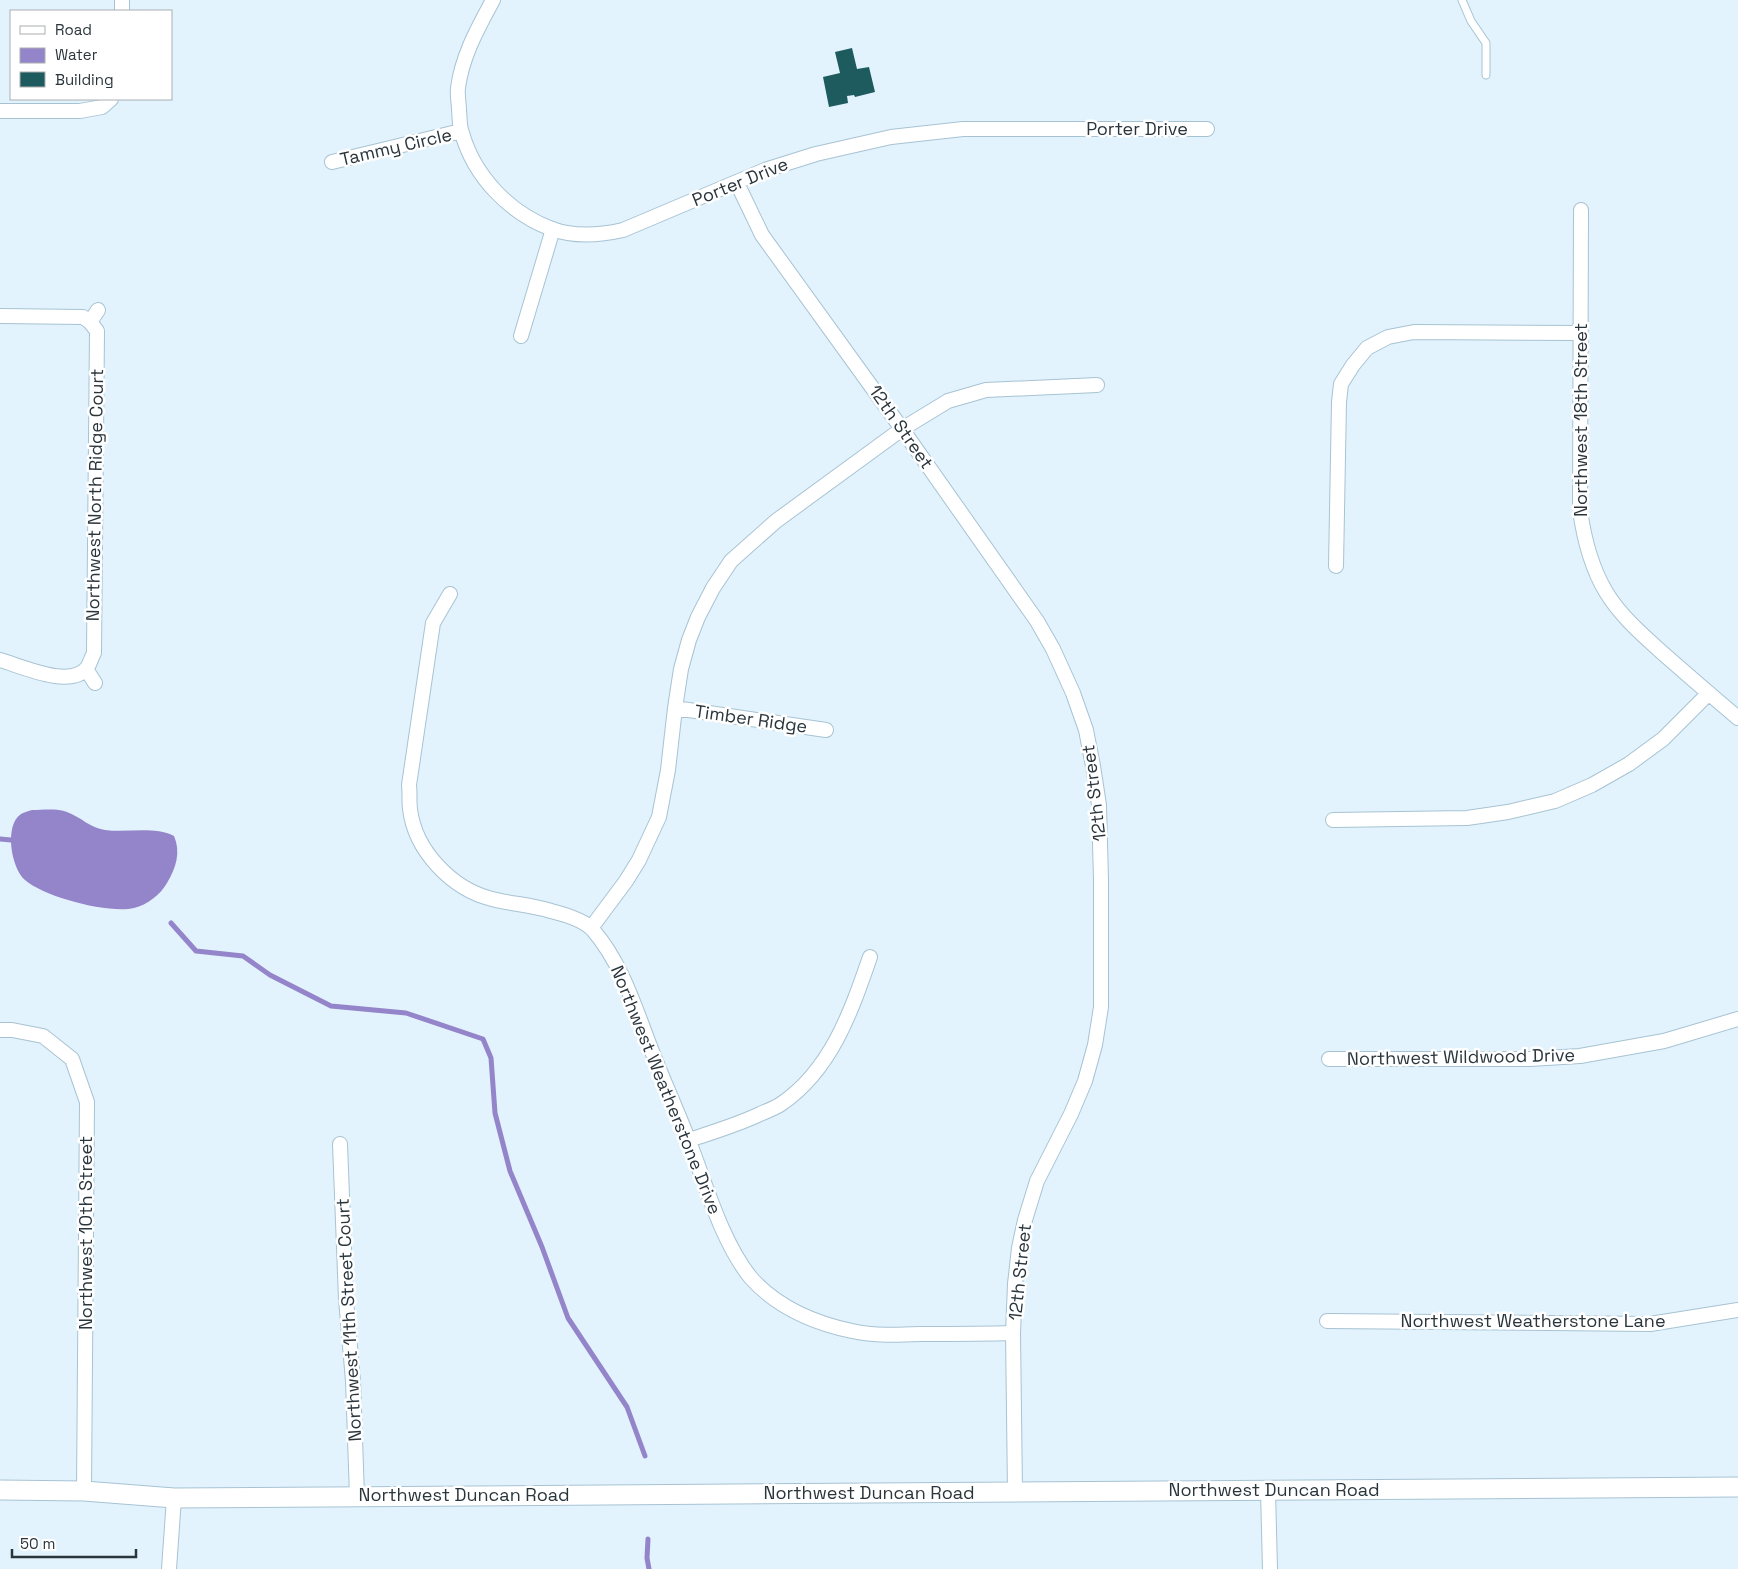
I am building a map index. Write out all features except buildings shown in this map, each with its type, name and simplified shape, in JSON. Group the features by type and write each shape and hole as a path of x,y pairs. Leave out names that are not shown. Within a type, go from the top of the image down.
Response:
{"street":[{"name":"Porter Drive","path":"492,0 467,51 460,72 458,90 461,131 471,158 490,186 509,204 529,218 553,230 588,235 623,230 765,170 816,154 927,131 963,128 1208,128"},
{"path":"0,111 80,111 102,107 110,100"},
{"name":"Tammy Circle","path":"332,162 461,131"},
{"name":"12th Street","path":"737,183 762,235 902,428 1037,621 1053,649 1086,730 1099,805 1101,1007 1095,1045 1085,1081 1071,1114 1037,1181 1019,1248 1013,1333 1015,1492"},
{"name":"Northwest 18th Street","path":"1581,210 1580,510 1584,537 1592,564 1607,593 1626,617 1648,639 1738,718"},
{"path":"521,336 553,230"},
{"path":"0,316 83,317 90,322 98,310"},
{"name":"Northwest North Ridge Court","path":"86,668 94,653 97,331 90,322"},
{"path":"1336,566 1339,402 1341,384 1367,348 1388,337 1414,332 1580,332"},
{"path":"591,928 639,860 659,817 668,770 681,669 698,617 713,588 731,561 776,521 902,428 948,401 986,390 1097,385"},
{"name":"Northwest Weatherstone Drive","path":"450,594 433,623 410,785 410,810 417,834 428,854 446,874 466,890 492,899 542,908 566,915 591,928 620,969 719,1220 735,1252 751,1277 770,1295 794,1312 853,1331 880,1335 1013,1333"},
{"path":"0,660 52,676 69,677 86,668 95,682"},
{"path":"1333,820 1467,818 1508,812 1555,801 1592,785 1629,764 1663,739 1709,693"},
{"name":"Timber Ridge","path":"675,708 826,730"},
{"path":"689,1140 741,1123 780,1105 805,1084 824,1062 840,1033 857,995 870,958"},
{"name":"Northwest Wildwood Drive","path":"1329,1059 1520,1059 1580,1056 1664,1041 1738,1019"},
{"name":"Northwest 10th Street","path":"0,1030 12,1030 43,1036 72,1059 86,1102 84,1491"},
{"name":"Northwest 11th Street Court","path":"340,1144 346,1299 353,1381 357,1496"},
{"name":"Northwest Weatherstone Lane","path":"1327,1321 1650,1324 1738,1310"},
{"name":"Northwest Duncan Road","path":"0,1490 84,1491 174,1498 1738,1486"},
{"path":"1268,1491 1270,1569"},
{"path":"169,1569 174,1498"}],"lane":[{"path":"1462,0 1471,21 1486,43 1486,75"}],"water":[{"path":"32,810 63,811 105,830 149,830 174,836 177,854 173,872 157,895 149,902 134,908 109,909 77,903 47,892 25,880 20,874 11,847 12,827 21,814"}],"waterway":[{"path":"0,839 11,840"},
{"path":"171,923 196,951 243,956 270,975 331,1006 406,1013 483,1039 491,1058 495,1113 510,1171 542,1247 568,1318 627,1407 645,1456"},
{"path":"648,1539 647,1558 649,1569"}]}
